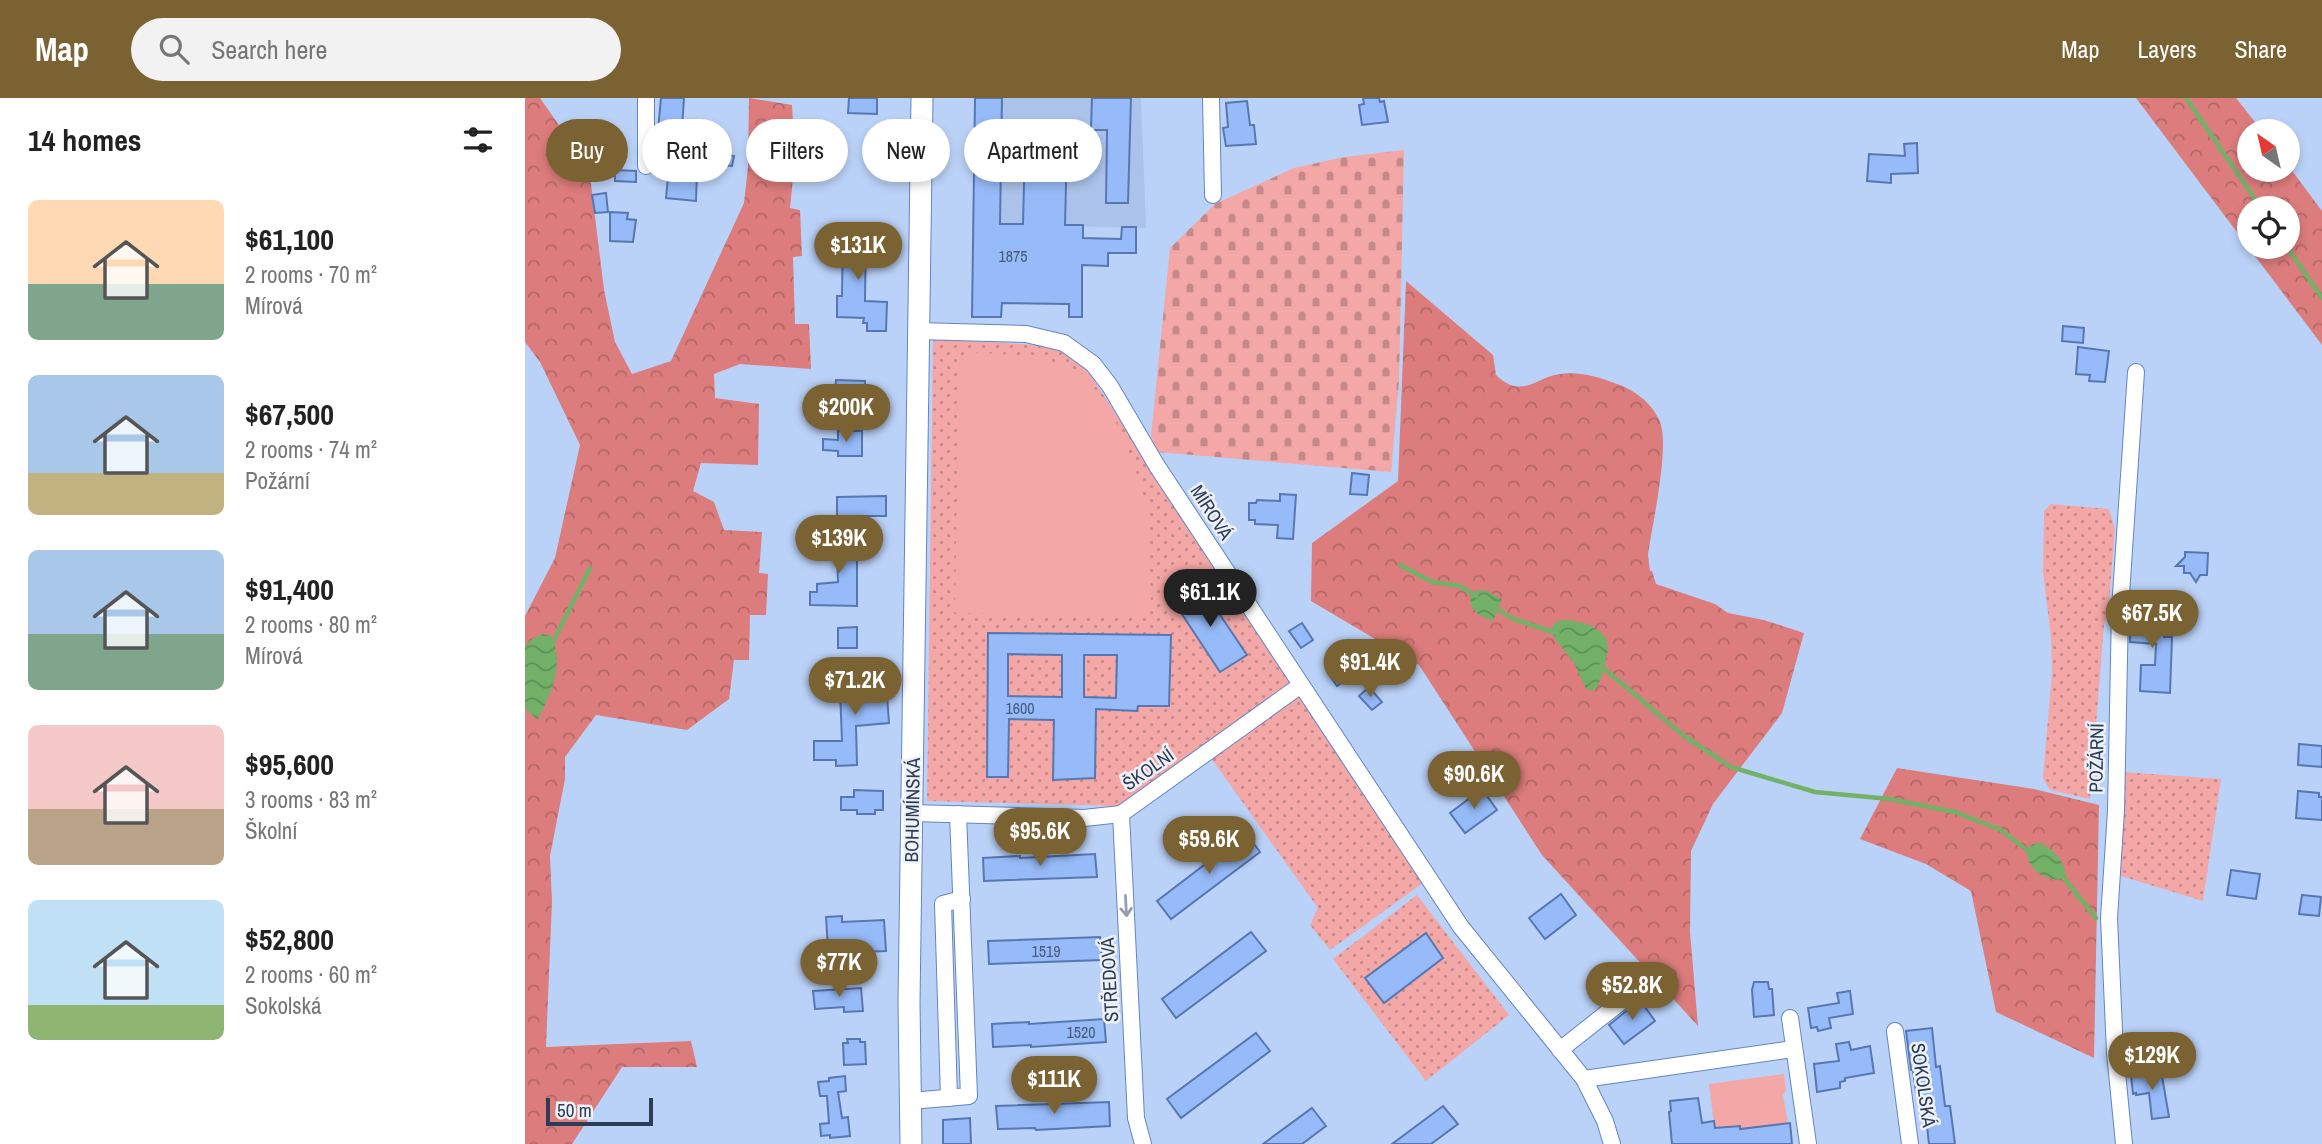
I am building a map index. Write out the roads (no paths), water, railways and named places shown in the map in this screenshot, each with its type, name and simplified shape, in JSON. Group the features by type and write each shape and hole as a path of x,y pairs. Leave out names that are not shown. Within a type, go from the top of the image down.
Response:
{"main road":[{"name":"BOHUMÍNSKÁ","path":"911,1144 909,1002 922,98"}],"street":[{"path":"646,98 646,119"},
{"path":"1210,98 1213,195"},
{"name":"MÍROVÁ","path":"918,331 1026,334 1064,343 1093,364 1110,386 1157,466 1461,928 1584,1079 1605,1121 1612,1144"},
{"name":"POŽÁRNÍ","path":"2124,1144 2115,1052 2109,918 2116,811 2120,609 2136,372"},
{"name":"ŠKOLNÍ","path":"912,813 1084,818 1121,814 1301,685"},
{"path":"911,1101 969,1096 958,814"},
{"name":"STŘEDOVÁ","path":"1121,814 1136,1118 1143,1144"},
{"path":"1560,1050 1632,993"},
{"path":"1790,1018 1808,1144"},
{"name":"SOKOLSKÁ","path":"1895,1031 1910,1144"},
{"path":"1584,1079 1793,1049"}],"water":[{"path":"1480,590 1502,599 1493,621 1479,614 1471,604 1471,593"},
{"path":"1563,620 1591,626 1607,640 1604,668 1594,691 1586,689 1574,663 1555,639 1551,628 1556,622"},
{"path":"542,634 551,636 557,658 552,689 538,720 525,709 525,646"},
{"path":"2041,843 2059,858 2066,879 2045,877 2034,869 2027,856 2027,849 2033,844"}],"waterway":[{"path":"2186,98 2253,196"},
{"path":"2295,259 2322,298"},
{"path":"1400,565 1432,582 1460,586 1476,596"},
{"path":"551,646 590,568"},
{"path":"1493,606 1511,618 1558,634"},
{"path":"1601,666 1684,736 1731,767 1815,792 1890,799 1955,812 2001,830 2031,853"},
{"path":"2063,877 2096,918"}]}
